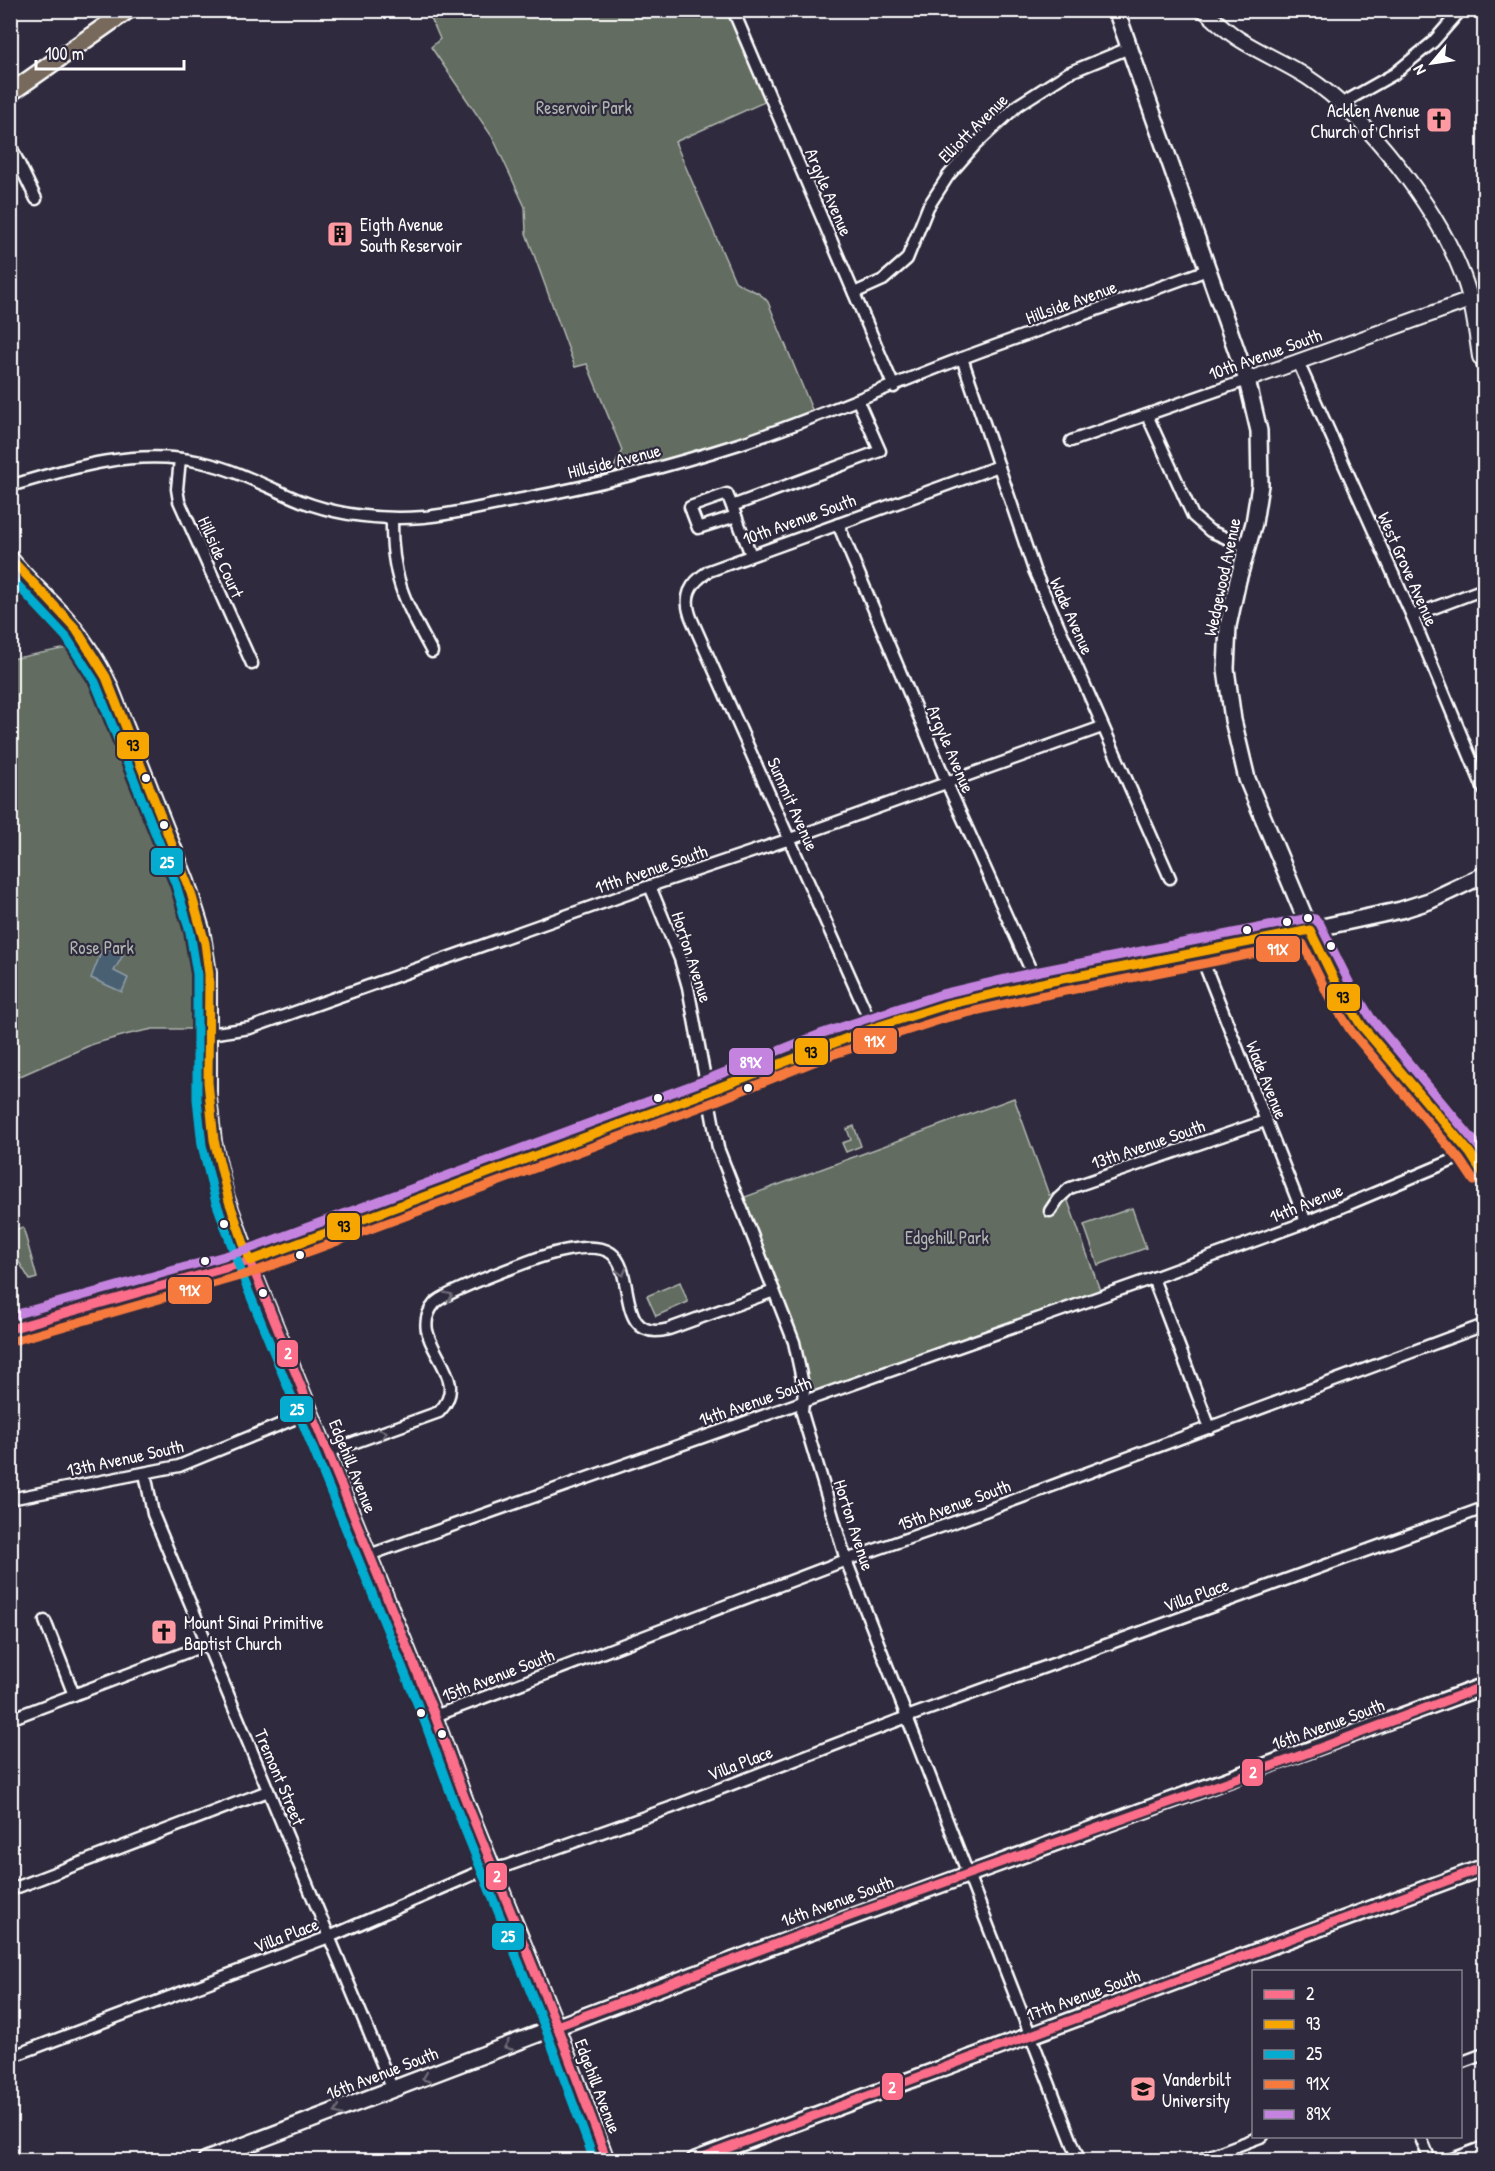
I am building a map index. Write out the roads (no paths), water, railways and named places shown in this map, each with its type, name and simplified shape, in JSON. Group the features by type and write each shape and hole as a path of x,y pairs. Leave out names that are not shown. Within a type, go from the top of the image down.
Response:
{"main road":[{"path":"10,93 128,10"},
{"name":"Wedgewood Avenue","path":"1116,10 1247,380 1259,431 1260,485 1254,523 1228,626 1226,669 1233,720 1247,779 1310,930 1339,990 1361,1025 1470,1153 1485,1175"},
{"path":"10,1329 250,1262 873,1028 946,1005 1037,984 1310,930 1429,902 1485,875"},
{"name":"16th Avenue South","path":"206,2160 557,2026 1485,1686"},
{"name":"17th Avenue South","path":"695,2160 1485,1867"}],"street":[{"name":"Argyle Avenue","path":"733,10 894,387"},
{"path":"1204,10 1235,36 1308,78 1341,104 1401,171 1428,210 1463,277 1483,360"},
{"path":"1341,104 1394,74 1433,42 1461,10"},
{"name":"Elliott Avenue","path":"854,293 883,280 907,259 928,207 948,176 976,144 1018,105 1068,73 1129,48"},
{"path":"10,145 36,200"},
{"name":"Hillside Avenue","path":"10,486 70,468 103,461 137,457 180,459 226,468 320,507 348,514 392,519 440,515 567,490 645,471 742,443 894,387 962,358 1207,270"},
{"name":"10th Avenue South","path":"1071,441 1470,300"},
{"name":"Wade Avenue","path":"962,358 1034,570 1170,878"},
{"name":"West Grove Avenue","path":"1298,362 1412,616 1485,790"},
{"path":"751,555 734,511 880,451 858,400"},
{"path":"1147,415 1193,516 1210,531 1247,547"},
{"name":"Hillside Court","path":"180,459 177,489 179,501 252,664"},
{"name":"10th Avenue South","path":"687,594 696,580 709,571 999,466"},
{"path":"392,519 394,568 401,591 432,652"},
{"name":"Argyle Avenue","path":"838,524 946,782 1037,984"},
{"name":"Edgehill Avenue","path":"10,557 70,622 87,645 110,685 187,881 202,929 209,973 209,1098 214,1142 226,1195 250,1262 435,1716 450,1761 557,2026 607,2160"},
{"path":"1412,616 1485,589"},
{"name":"Summit Avenue","path":"687,594 689,614 873,1028"},
{"name":"11th Avenue South","path":"209,1034 250,1028 1102,727"},
{"name":"Horton Avenue","path":"650,886 680,959 688,987 718,1148 794,1342 804,1389 802,1413 846,1560 1079,2160"},
{"name":"Wade Avenue","path":"1199,951 1306,1222"},
{"name":"13th Avenue South","path":"1050,1211 1062,1193 1070,1188 1265,1121"},
{"name":"14th Avenue","path":"1153,1278 1306,1222 1470,1153"},
{"path":"328,1452 439,1412 448,1399 451,1386 448,1373 427,1333 428,1319 433,1306 453,1293 527,1262 585,1247 608,1251 614,1255 620,1265 632,1314 641,1325 655,1331 692,1321 774,1291"},
{"path":"1153,1278 1210,1428"},
{"name":"14th Avenue South","path":"369,1555 1153,1278"},
{"name":"15th Avenue South","path":"435,1716 846,1560 1485,1325"},
{"name":"13th Avenue South","path":"10,1498 179,1466 311,1412"},
{"name":"Tremont Street","path":"145,1473 153,1514 393,2090"},
{"name":"Villa Place","path":"10,2057 329,1936 479,1872 494,1869 670,1808 907,1717 1485,1509"},
{"path":"45,1621 74,1695"},
{"path":"10,1719 208,1644"},
{"path":"10,1890 268,1791"},
{"path":"1462,2063 1485,2054"},
{"path":"1198,2160 1258,2138"},
{"path":"1421,2138 1430,2160"},
{"path":"1449,2160 1485,2147"}],"water":[{"path":"103,947 123,955 114,971 128,978 122,992 91,978"}],"place":[{"name":"Acklen Avenue Church of Christ","path":"1439,120"},
{"name":"Eigth Avenue South Reservoir","path":"340,234"},
{"name":"Mount Sinai Primitive Baptist Church","path":"164,1632"},
{"name":"Vanderbilt University","path":"1143,2089"}],"park label":[{"name":"Reservoir Park","path":"584,107"},
{"name":"Rose Park","path":"102,947"},
{"name":"Edgehill Park","path":"947,1237"}]}
